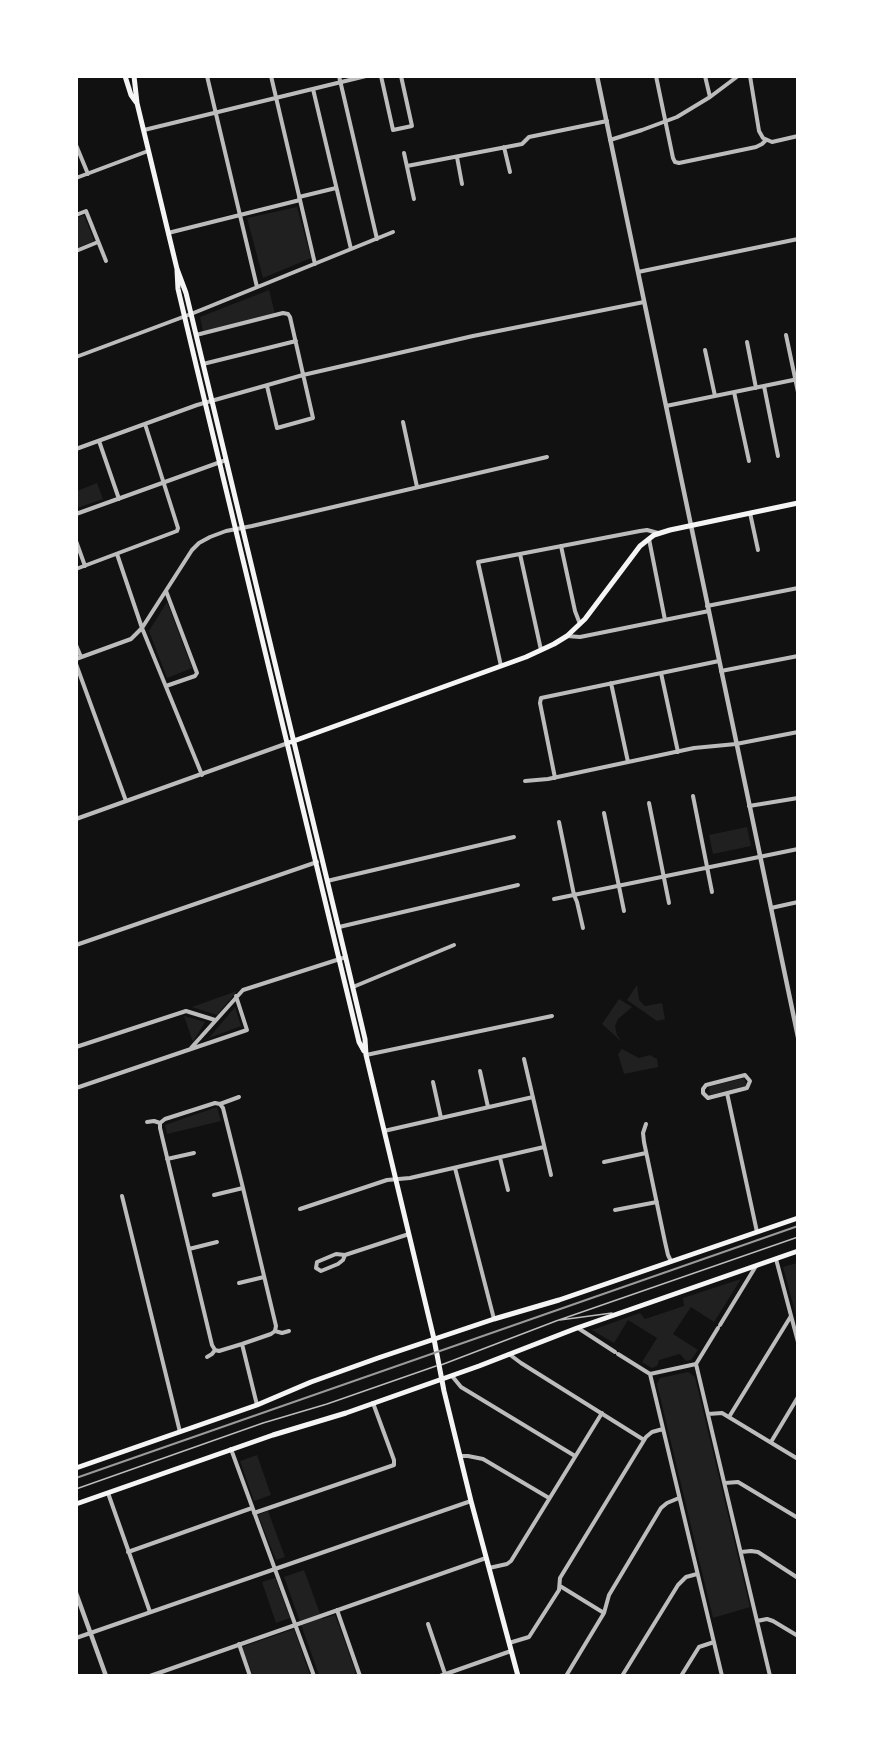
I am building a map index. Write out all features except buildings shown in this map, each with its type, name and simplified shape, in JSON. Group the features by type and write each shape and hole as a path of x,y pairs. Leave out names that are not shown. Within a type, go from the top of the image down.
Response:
{"main road":[{"path":"125,76 136,103"},
{"path":"134,76 136,103 177,269 191,314 203,364 208,402"},
{"path":"177,269 178,289 184,317 223,461 291,742 343,958 359,1042 366,1055"},
{"path":"291,742 541,651 567,636 580,625 636,551 649,538 658,533 798,503"},
{"path":"319,861 327,880 339,927 343,958 353,987 366,1055 460,1456 518,1676"},
{"path":"76,1468 257,1405 325,1377 494,1318 550,1303 798,1218"},
{"path":"76,1504 231,1449 442,1379 577,1328 798,1251"}],"street":[{"path":"207,76 257,287"},
{"path":"271,76 315,264"},
{"path":"339,76 377,238"},
{"path":"143,130 366,76"},
{"path":"381,76 393,130 412,126 401,76"},
{"path":"597,76 798,1037"},
{"path":"656,76 675,162 756,147 766,140"},
{"path":"705,76 710,97"},
{"path":"610,140 665,122 690,110 738,76"},
{"path":"750,76 760,133 766,140 772,142 798,136"},
{"path":"313,89 351,249"},
{"path":"407,166 522,144 529,137 606,121"},
{"path":"76,145 88,174"},
{"path":"504,147 510,172"},
{"path":"76,178 148,151"},
{"path":"404,153 414,199"},
{"path":"457,157 462,184"},
{"path":"168,233 337,188"},
{"path":"76,215 86,211 105,261"},
{"path":"76,357 184,317 393,232"},
{"path":"638,272 798,239"},
{"path":"76,250 98,242"},
{"path":"76,449 208,402 303,375 473,336 644,302"},
{"path":"196,335 288,314 313,418 277,428 267,386"},
{"path":"786,335 798,392"},
{"path":"203,364 296,341"},
{"path":"747,342 756,388"},
{"path":"705,350 715,396"},
{"path":"666,406 796,380"},
{"path":"764,386 778,456"},
{"path":"734,392 749,461"},
{"path":"403,422 417,488"},
{"path":"76,569 177,531 178,528 145,424"},
{"path":"99,441 119,499"},
{"path":"76,645 79,658 131,639 142,628 195,546 210,537 226,531 547,457"},
{"path":"76,514 223,461"},
{"path":"750,513 758,550"},
{"path":"501,666 478,562 640,531 658,533"},
{"path":"649,538 665,620"},
{"path":"76,541 85,566"},
{"path":"561,546 580,625"},
{"path":"117,554 142,628 202,775"},
{"path":"520,554 541,651"},
{"path":"567,636 580,637 665,620 798,588"},
{"path":"166,591 197,673 195,676 166,686"},
{"path":"721,671 798,656"},
{"path":"555,778 540,703 543,697 719,661"},
{"path":"76,664 126,801"},
{"path":"661,673 678,752"},
{"path":"611,683 628,762"},
{"path":"525,781 555,778 678,752 798,732"},
{"path":"76,819 291,742"},
{"path":"693,796 712,892"},
{"path":"749,806 798,798"},
{"path":"649,803 669,903"},
{"path":"604,813 624,911"},
{"path":"559,822 583,928"},
{"path":"327,880 514,837"},
{"path":"554,899 798,849"},
{"path":"76,945 319,861"},
{"path":"339,927 518,885"},
{"path":"771,908 798,902"},
{"path":"353,987 454,945"},
{"path":"190,1049 243,990 343,958"},
{"path":"76,1088 247,1030 236,996"},
{"path":"76,1047 186,1011 215,1020"},
{"path":"366,1055 552,1016"},
{"path":"524,1059 551,1175"},
{"path":"480,1071 488,1107"},
{"path":"745,1075 749,1079 747,1088 727,1093 708,1098 703,1091 706,1085 745,1075"},
{"path":"433,1082 441,1118"},
{"path":"727,1093 757,1232"},
{"path":"147,1122 160,1122 239,1097"},
{"path":"384,1131 533,1097"},
{"path":"215,1350 219,1351 271,1334 275,1331 276,1326 223,1108 220,1104"},
{"path":"160,1122 167,1159 215,1350"},
{"path":"646,1124 643,1133 646,1153 671,1262"},
{"path":"300,1209 387,1180 410,1178 544,1147"},
{"path":"167,1159 194,1153"},
{"path":"604,1162 646,1153"},
{"path":"500,1158 507,1190"},
{"path":"454,1168 494,1318"},
{"path":"214,1195 243,1188"},
{"path":"122,1196 180,1432"},
{"path":"615,1210 657,1202"},
{"path":"345,1256 338,1264 323,1270 316,1268 319,1261 336,1254 345,1256 409,1234"},
{"path":"189,1249 217,1242"},
{"path":"776,1258 798,1342"},
{"path":"756,1265 696,1364 770,1676"},
{"path":"239,1283 264,1277"},
{"path":"729,1417 791,1316"},
{"path":"577,1328 650,1374 696,1364"},
{"path":"275,1331 282,1333 288,1331"},
{"path":"242,1344 257,1405"},
{"path":"207,1357 215,1350"},
{"path":"509,1354 521,1364 644,1440"},
{"path":"650,1374 722,1676"},
{"path":"451,1375 461,1387 575,1456"},
{"path":"771,1442 797,1399"},
{"path":"128,1552 394,1464 373,1403"},
{"path":"708,1414 720,1412 798,1459"},
{"path":"489,1569 511,1561 602,1413"},
{"path":"509,1643 529,1637 558,1591 560,1578 644,1440 650,1433 663,1429"},
{"path":"231,1449 314,1676"},
{"path":"460,1456 475,1456 483,1459 549,1498"},
{"path":"724,1483 738,1482 798,1518"},
{"path":"108,1493 150,1612"},
{"path":"566,1676 604,1613 609,1595 661,1508 679,1498"},
{"path":"76,1638 471,1501"},
{"path":"741,1552 758,1552 798,1578"},
{"path":"150,1676 486,1558"},
{"path":"622,1676 678,1585 686,1577 697,1574"},
{"path":"560,1586 604,1613"},
{"path":"76,1593 106,1676"},
{"path":"337,1610 360,1676"},
{"path":"757,1621 767,1619 773,1621 798,1636"},
{"path":"428,1624 443,1675 511,1651"},
{"path":"681,1676 699,1647 714,1642"},
{"path":"240,1644 250,1676"}],"lane":[{"path":"76,1489 439,1365 556,1321 798,1237"},
{"path":"556,1321 623,1312"}],"shaded area":[{"path":"297,207 311,258 263,278 247,218"},
{"path":"84,215 94,241 77,248 77,218"},
{"path":"269,290 275,314 203,331 200,317"},
{"path":"97,483 103,499 77,508 77,491"},
{"path":"167,602 192,668 167,678 149,631"},
{"path":"747,827 751,846 713,854 709,835"},
{"path":"637,985 639,1000 645,1006 662,1003 665,1019 657,1021 627,1000"},
{"path":"237,991 217,1015 192,1007"},
{"path":"619,999 632,1007 618,1019 615,1026 622,1042 602,1024"},
{"path":"235,1007 241,1026 209,1038"},
{"path":"184,1016 205,1022 193,1042"},
{"path":"622,1049 639,1058 650,1055 657,1059 658,1067 624,1074 618,1054"},
{"path":"744,1078 747,1086 710,1095 709,1087"},
{"path":"217,1107 221,1121 167,1134 165,1125"},
{"path":"798,1263 797,1319 783,1267"},
{"path":"741,1279 714,1322 691,1307 673,1334 698,1350 691,1360 686,1361 680,1354 659,1360 657,1366 652,1368 642,1362 657,1338 628,1320 614,1343 592,1330 640,1313 645,1319 684,1306 683,1298"},
{"path":"688,1372 695,1377 750,1607 713,1618 657,1384 660,1378"},
{"path":"257,1455 271,1495 254,1501 240,1461"},
{"path":"268,1511 285,1557 276,1560 258,1515"},
{"path":"304,1570 322,1619 335,1615 356,1673 350,1676 319,1675 284,1577"},
{"path":"275,1578 290,1618 276,1623 262,1582"},
{"path":"294,1629 310,1675 253,1675 242,1647"}],"railway":[{"path":"76,1478 798,1226"}]}
